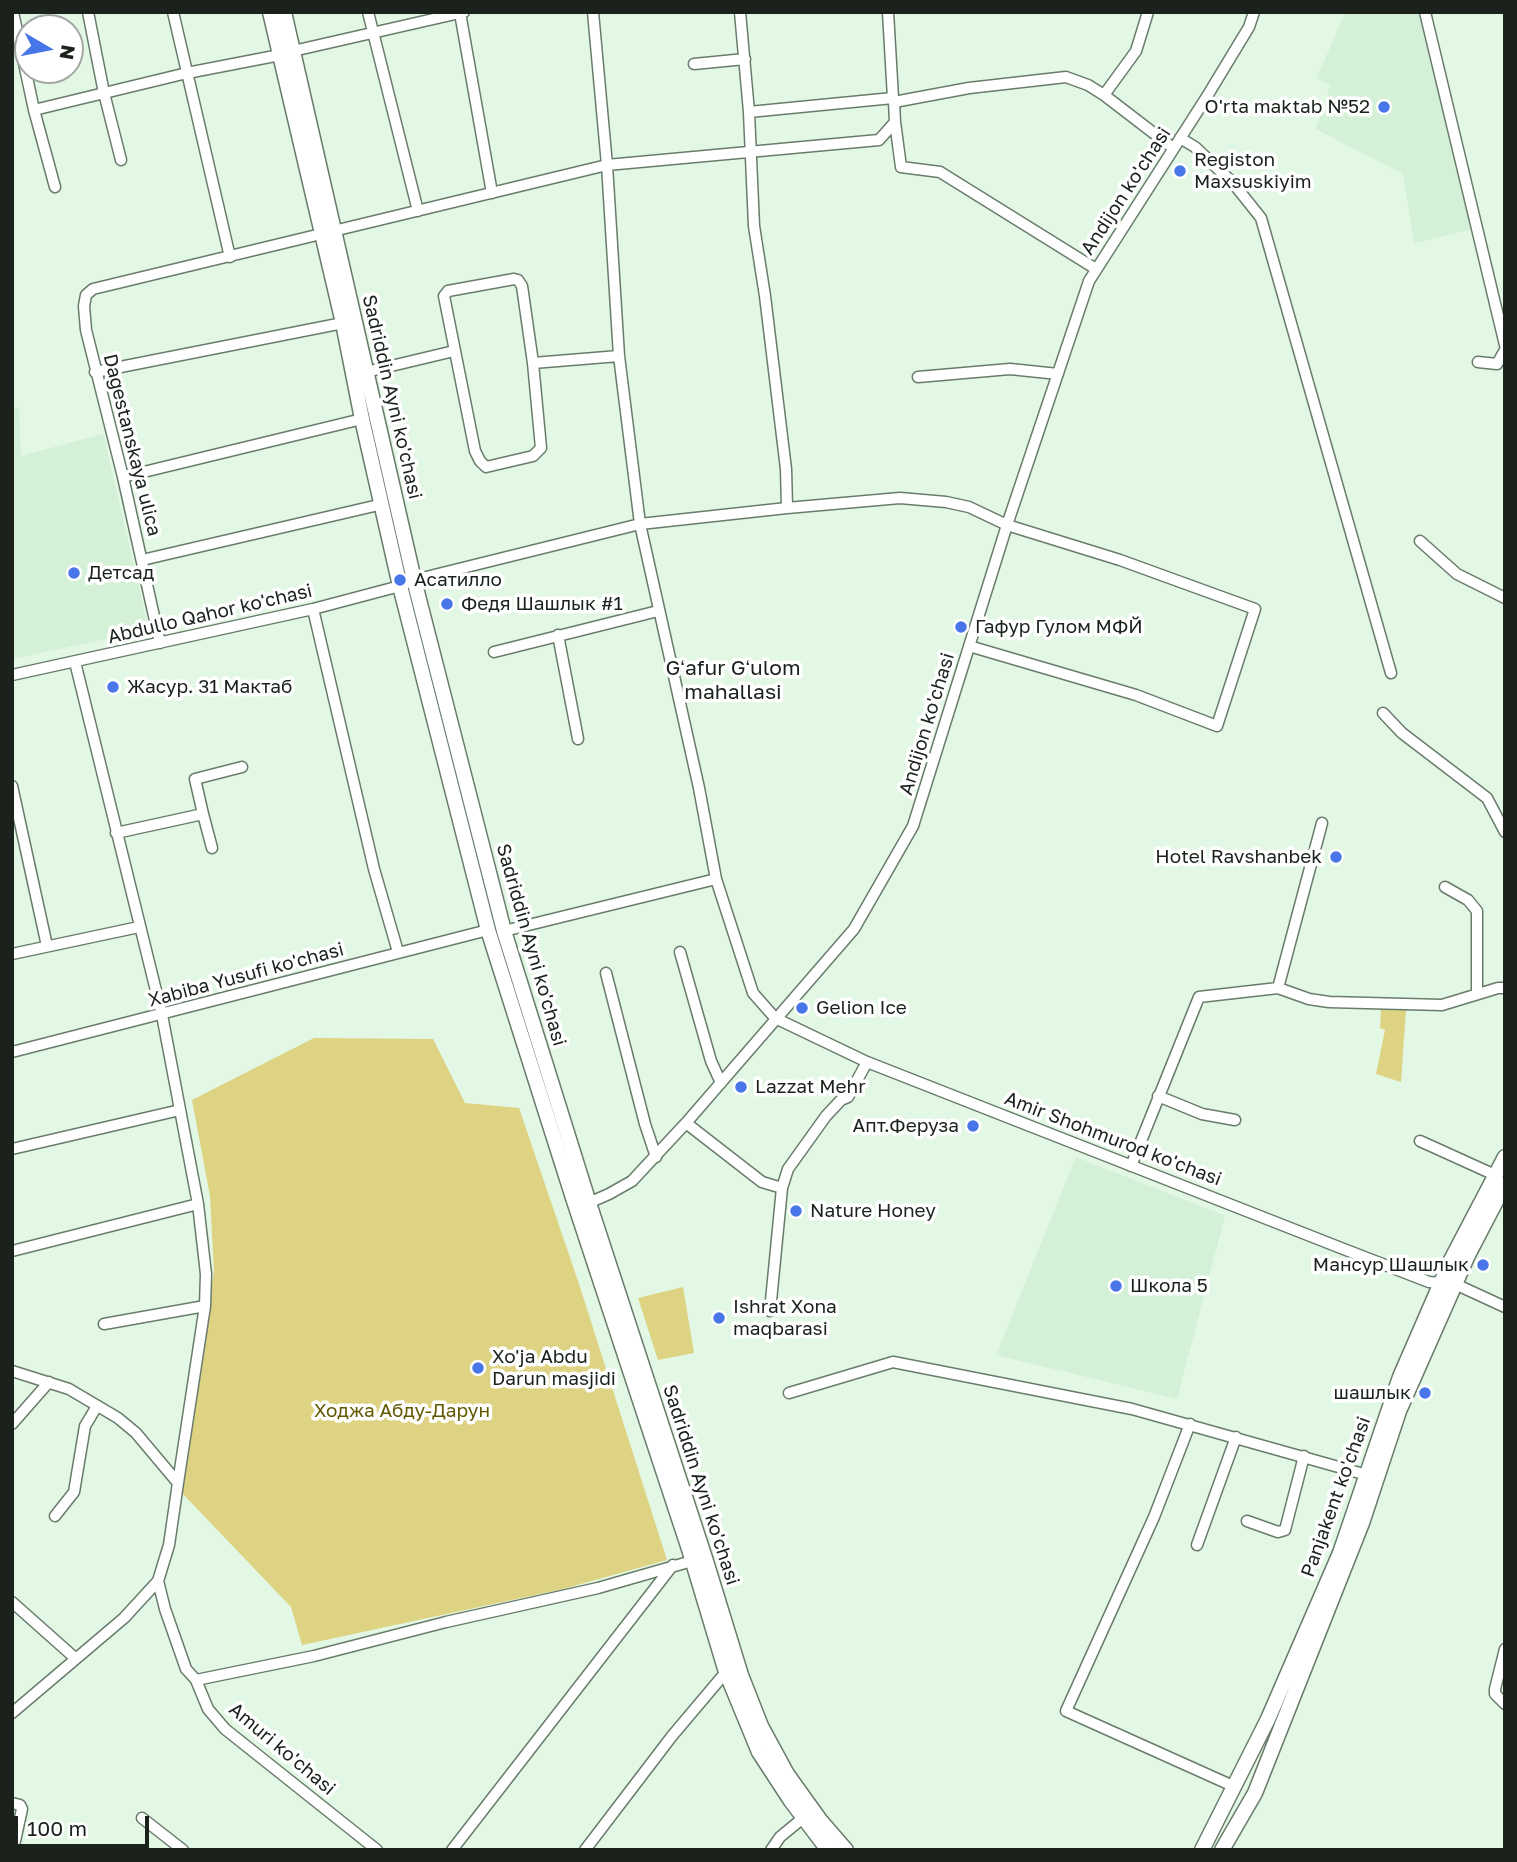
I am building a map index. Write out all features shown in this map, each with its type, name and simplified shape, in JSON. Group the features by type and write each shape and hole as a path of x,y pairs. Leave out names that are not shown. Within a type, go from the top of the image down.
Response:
{"main road":[{"name":"Sadriddin Ayni ko'chasi","path":"270,12 287,53"},
{"name":"Sadriddin Ayni ko'chasi","path":"284,12 287,53 328,232 366,372 407,583 488,930 699,1559 741,1675 761,1726 799,1791 846,1850"},
{"name":"Sadriddin Ayni ko'chasi","path":"328,232 362,419 383,504 582,1206"},
{"name":"Panjakent ko'chasi","path":"1202,1850 1268,1719 1340,1553 1400,1377 1500,1180 1505,1157"},
{"name":"Panjakent ko'chasi","path":"1222,1850 1255,1793 1363,1522 1399,1411 1448,1284"},
{"name":"Sadriddin Ayni ko'chasi","path":"699,1559 726,1672 759,1752 828,1850"},
{"path":"1214,1825 1232,1835"}],"street":[{"path":"13,12 34,110 55,187"},
{"path":"88,12 121,160"},
{"path":"173,12 230,257 607,165 879,140 895,122"},
{"path":"368,12 418,211"},
{"path":"593,12 607,165 619,356 639,524 699,788 716,878 753,993 775,1018"},
{"path":"740,12 749,112 754,226 785,458 787,508"},
{"path":"888,12 895,122 901,167 940,172 1097,269"},
{"path":"1104,95 1136,51 1148,12"},
{"name":"Andijon ko'chasi","path":"582,1206 632,1181 721,1083 854,929 913,825 1007,525 1089,281 1249,27 1254,12"},
{"path":"1425,12 1505,347 1497,363 1478,362"},
{"path":"34,110 462,13 492,193"},
{"path":"694,64 745,59"},
{"path":"749,112 894,100 1066,77 1088,85 1104,95 1173,148"},
{"path":"1180,138 1195,147 1233,183 1261,218 1391,673"},
{"name":"Dagestanskaya ulica","path":"160,643 123,478 95,372 84,306 86,295 93,289 230,257"},
{"path":"518,280 522,286 533,363 541,448 533,456 486,467 475,451 444,296 448,291 518,280"},
{"path":"95,372 343,323"},
{"path":"366,372 454,351"},
{"path":"533,363 619,356"},
{"path":"918,377 1010,369 1058,374"},
{"path":"123,478 362,419"},
{"name":"Abdullo Qahor ko'chasi","path":"12,675 313,609 639,524 900,498 969,507 1007,525 1120,560 1255,609 1217,726 1136,695 970,646"},
{"path":"142,560 383,504"},
{"path":"1420,541 1457,574 1505,598"},
{"path":"313,609 374,869 398,953"},
{"path":"494,652 658,611"},
{"path":"558,635 579,739"},
{"path":"12,1713 124,1618 158,1581 169,1545 205,1306 206,1273 198,1204 162,1015 75,662"},
{"path":"1383,713 1402,733 1487,798 1505,832"},
{"path":"212,848 195,779 242,768"},
{"path":"12,786 47,946"},
{"path":"117,833 203,814"},
{"path":"1278,988 1322,822"},
{"path":"504,931 716,878"},
{"path":"1444,887 1468,900 1477,911 1477,995"},
{"path":"12,954 139,927"},
{"name":"Xabiba Yusufi ko'chasi","path":"12,1052 488,930"},
{"path":"680,952 711,1061 721,1083"},
{"path":"606,973 656,1157"},
{"path":"1131,1166 1199,997 1278,988 1309,999 1329,1002 1442,1005 1505,988"},
{"name":"Amir Shohmurod ko'chasi","path":"775,1018 867,1062 1429,1282 1448,1284 1505,1307"},
{"path":"770,1311 782,1188 788,1169 826,1116 841,1100 848,1097 867,1062"},
{"path":"1158,1096 1202,1114 1235,1120"},
{"path":"12,1149 180,1110"},
{"path":"686,1123 762,1182 782,1188"},
{"path":"1420,1141 1500,1180"},
{"path":"12,1251 198,1204"},
{"path":"104,1324 205,1306"},
{"path":"789,1393 893,1362 1132,1409 1367,1475"},
{"path":"12,1371 69,1389 118,1418 136,1433 178,1483"},
{"path":"12,1424 49,1382"},
{"path":"55,1516 74,1492 85,1426 97,1406"},
{"path":"1190,1424 1154,1517 1066,1712 1233,1786"},
{"path":"1197,1545 1236,1437"},
{"path":"1247,1521 1278,1532 1285,1530 1304,1456"},
{"path":"196,1680 314,1656 446,1622 598,1588 699,1559"},
{"path":"452,1850 673,1565"},
{"name":"Amuri ko'chasi","path":"158,1581 186,1669 196,1680 208,1709 225,1729 377,1850"},
{"path":"12,1602 75,1658"},
{"path":"1505,1649 1495,1689 1496,1695 1505,1704"},
{"path":"585,1850 672,1736 726,1672"},
{"path":"12,1804 20,1805 22,1809 13,1850"},
{"path":"142,1818 183,1850"},
{"path":"771,1850 780,1837 803,1818"}],"shaded area":[{"name":"O'rta maktab №52","path":"1345,12 1423,12 1474,229 1414,243 1403,174 1316,129 1330,86 1317,78"},
{"name":"Детсад","path":"12,406 19,408 21,456 103,434 149,630 12,659"},
{"name":"Школа 5","path":"1076,1157 1225,1216 1177,1399 996,1355"}],"green space":[{"path":"1381,1008 1406,1010 1401,1082 1376,1074 1385,1030 1380,1028"},
{"name":"Ходжа Абду-Дарун","path":"314,1038 433,1039 465,1103 519,1108 579,1284 667,1560 563,1589 302,1645 291,1607 182,1493 214,1271 210,1196 192,1100"},
{"path":"683,1287 694,1353 658,1360 638,1298"}],"place":[{"name":"O'rta maktab №52","path":"1384,107"},
{"name":"Registon Maxsuskiyim","path":"1180,171"},
{"name":"Детсад","path":"74,573"},
{"name":"Асатилло","path":"400,580"},
{"name":"Федя Шашлык #1","path":"447,604"},
{"name":"Гафур Гулом МФЙ","path":"961,627"},
{"name":"Жасур. 31 Мактаб","path":"113,687"},
{"name":"Hotel Ravshanbek","path":"1336,857"},
{"name":"Gelion Ice","path":"802,1008"},
{"name":"Lazzat Mehr","path":"741,1087"},
{"name":"Апт.Феруза","path":"973,1126"},
{"name":"Nature Honey","path":"796,1211"},
{"name":"Мансур Шашлык","path":"1483,1265"},
{"name":"Школа 5","path":"1116,1286"},
{"name":"Ishrat Хоnа mаqbаrasi","path":"719,1318"},
{"name":"Xo'ja Abdu Darun masjidi","path":"478,1368"},
{"name":"шашлык","path":"1425,1393"}],"district":[{"name":"Gʻafur Gʻulom mahallasi","path":"733,680"}]}
